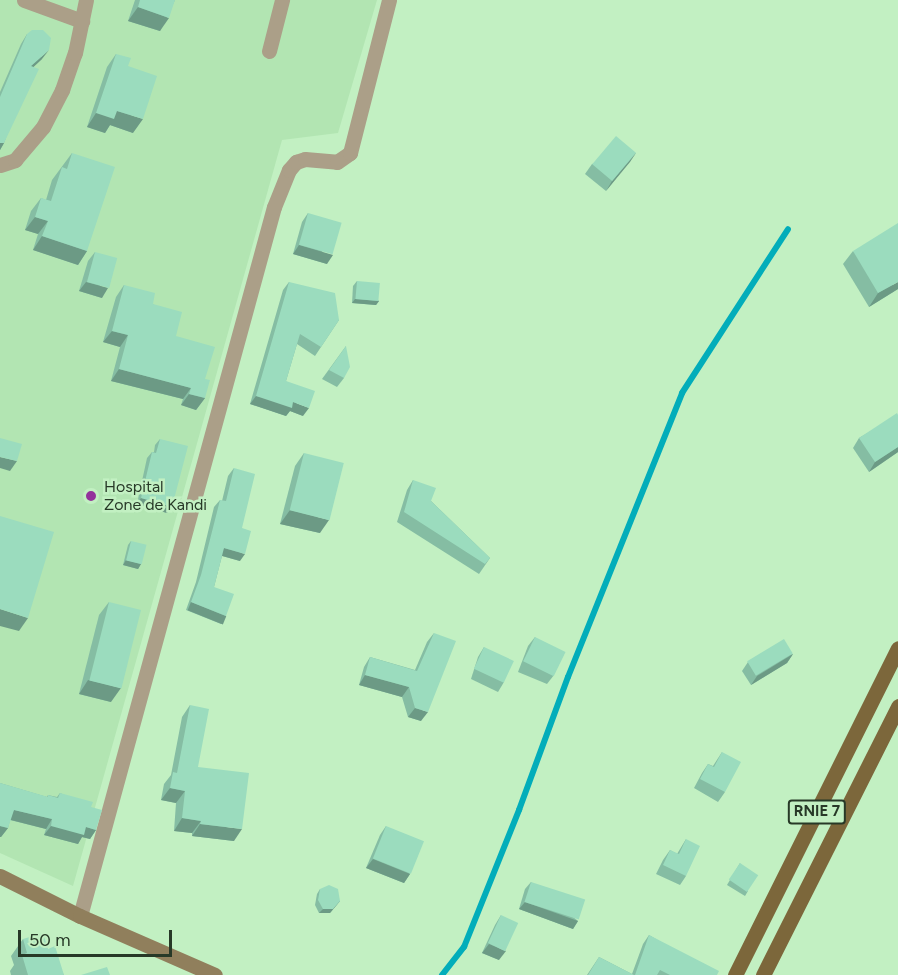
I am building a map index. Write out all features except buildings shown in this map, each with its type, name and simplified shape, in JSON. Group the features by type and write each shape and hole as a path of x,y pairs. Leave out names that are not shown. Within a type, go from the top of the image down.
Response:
{"main road":[{"name":"RNIE 7","path":"735,975 898,648"},
{"name":"RNIE 7","path":"763,975 898,706"}],"street":[{"path":"24,0 82,21"},
{"path":"0,165 15,160 43,127 62,90 86,0"},
{"path":"269,51 282,0"},
{"path":"80,916 274,207 289,170 296,162 305,159 337,162 350,153 389,0"},
{"path":"0,876 80,916 215,975"}],"shaded area":[{"name":"Hospital Zone de Kandi","path":"0,0 377,0 338,133 282,140 73,886 0,853"}],"waterway":[{"path":"442,975 464,947 519,810 568,677 682,393 788,229"}],"place":[{"name":"Hospital Zone de Kandi","path":"91,496"}]}
